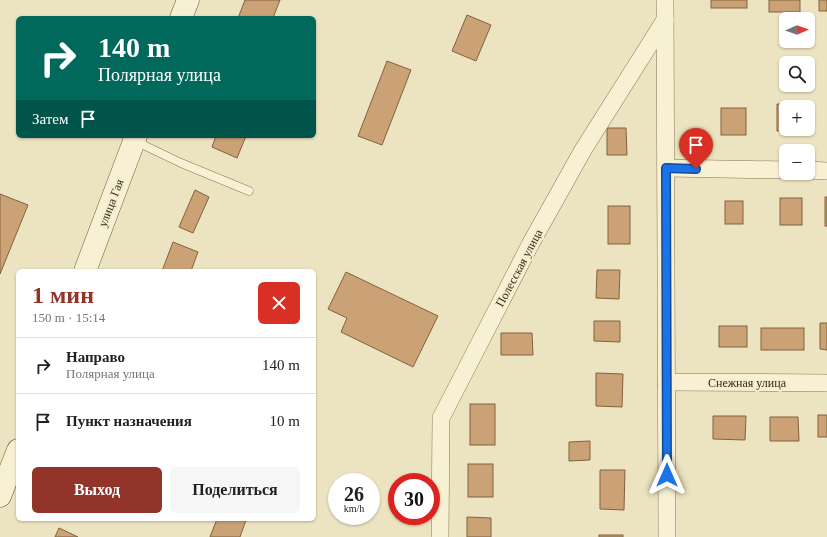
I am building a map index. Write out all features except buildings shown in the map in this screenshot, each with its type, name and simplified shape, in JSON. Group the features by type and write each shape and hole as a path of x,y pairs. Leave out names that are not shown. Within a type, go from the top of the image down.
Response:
{"main road":[{"path":"182,16 188,0"},
{"name":"улица Гая","path":"86,269 135,139"},
{"path":"0,496 16,455"}],"street":[{"path":"665,0 667,537"},
{"name":"Полесская улица","path":"440,537 441,418 531,243 583,150 665,20"},
{"path":"666,168 779,170"},
{"path":"815,170 827,171"},
{"name":"Снежная улица","path":"666,382 827,383"}],"lane":[{"path":"135,139 181,163 249,191"}],"route":[{"path":"667,475 666,168 696,169"}]}
